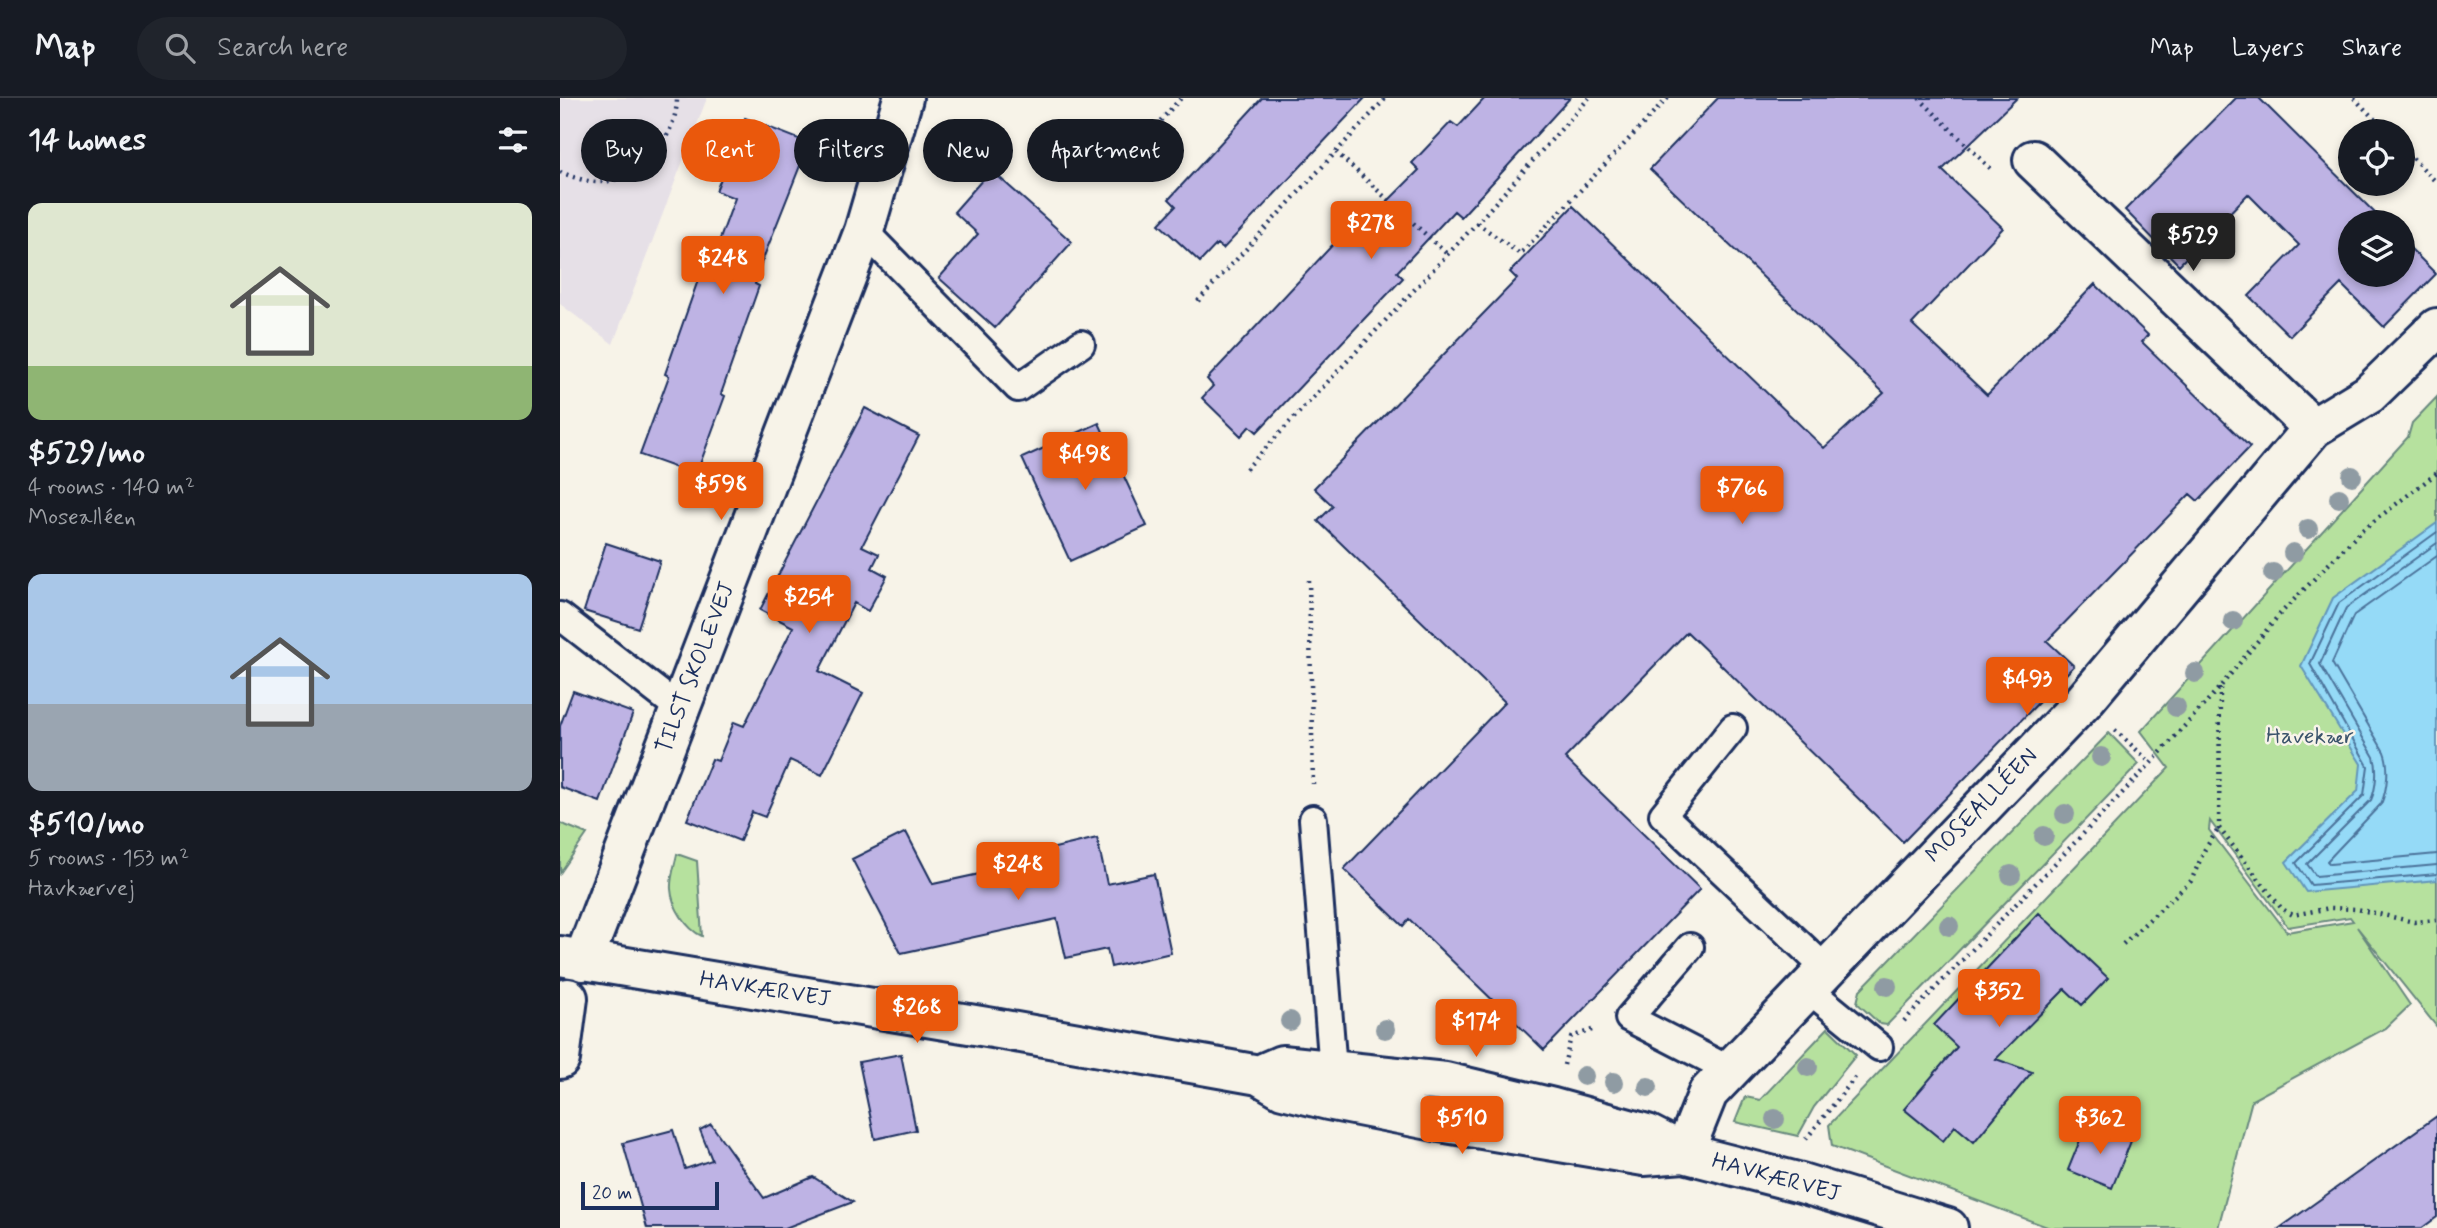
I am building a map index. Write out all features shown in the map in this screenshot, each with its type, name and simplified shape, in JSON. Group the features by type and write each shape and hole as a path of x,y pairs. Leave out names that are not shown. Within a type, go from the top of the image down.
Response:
{"street":[{"name":"TILST SKOLEVEJ","path":"572,959 680,709 864,231 903,98"},
{"path":"2033,160 2313,428"},
{"name":"MOSEALLÉEN","path":"1684,1153 1708,1093 2084,701 2313,428 2369,394 2437,328"},
{"name":"HAVKÆRVEJ","path":"572,959 1259,1075 1283,1089 1445,1082 1647,1134 1684,1153 1791,1180 1948,1228"},
{"path":"560,1059 568,998"},
{"name":"HAVKÆRVEJ","path":"1330,1085 1440,1122 1644,1156 1684,1153"}],"lane":[{"path":"864,231 1018,388 1081,344"},
{"path":"560,616 680,709"},
{"path":"1733,728 1663,815 1879,1047"},
{"path":"1313,820 1330,1085"},
{"path":"1690,947 1629,1018 1730,1070"}],"path":[{"path":"560,172 588,181 603,182 624,176 644,163 665,141 677,98"},
{"path":"1162,119 1181,98"},
{"path":"1198,301 1386,98"},
{"path":"1245,469 1476,223 1589,98"},
{"path":"1476,223 1520,254 1668,98"},
{"path":"1919,98 2000,178 2033,160"},
{"path":"2354,98 2374,119"},
{"path":"1336,152 1447,254"},
{"path":"2415,160 2437,183"},
{"path":"1791,1180 1804,1140 1879,1047 2221,687 2279,615 2361,531 2437,473"},
{"path":"1309,580 1313,820"},
{"path":"2123,944 2191,881 2205,849 2219,828 2221,687"},
{"path":"2219,828 2282,909 2293,915 2330,908 2357,909 2414,922 2437,920"},
{"path":"1553,1108 1571,1037 1629,1018"}],"shaded area":[{"path":"560,98 707,98 699,119 681,119 681,166 613,344 560,304"}],"green space":[{"name":"Havekær","path":"2437,397 2437,1027 2357,927 2410,1005 2386,1028 2252,1100 2218,1228 2050,1228 1832,1146 1829,1125 2169,768 2141,731 2408,437 2412,423","holes":["2210,821 2288,927 2350,917 2353,921 2287,932 2209,830"]},
{"path":"2109,733 2139,764 1887,1025 1880,1024 1857,1003 1860,990"},
{"path":"560,823 587,834 560,873"},
{"path":"677,854 697,861 702,936 685,923 674,903 671,885"},
{"path":"1828,1028 1856,1055 1814,1107 1798,1136 1735,1122 1745,1097 1760,1100"}],"water":[{"path":"2437,523 2437,880 2306,892 2286,862 2358,791 2361,764 2301,666 2333,598"}],"building":[{"path":"1262,98 1365,98 1223,249 1217,244 1200,262 1159,224 1176,206 1169,199"},
{"path":"1485,98 1570,98 1461,217 1454,211 1397,272 1403,278 1257,432 1250,426 1241,436 1202,398 1213,386 1207,379 1354,222 1360,229 1419,170 1412,163 1451,122 1458,127"},
{"path":"1718,98 2017,98 1942,170 2003,228 1912,324 1987,395 2095,284 2148,335 2142,342 2250,447 2198,501 2190,494 2047,641 2074,666 1903,842 1687,632 1565,758 1700,889 1544,1050 1409,919 1403,926 1344,869 1505,702 1318,521 1333,506 1314,488 1517,279 1510,272 1573,206 1824,448 1884,393 1650,169"},
{"path":"2236,98 2259,98 2338,176 2338,196 2358,196 2372,210 2338,210 2338,287 2290,336 2249,296 2299,245 2248,194 2179,265 2125,210"},
{"path":"780,132 794,137 794,181 761,264 755,284 759,286 721,394 725,396 696,475 640,455 669,376 665,374 703,266 709,269 735,198 716,191 720,182 780,182"},
{"path":"980,182 1004,182 1072,242 995,328 939,278 978,234 954,212"},
{"path":"2415,253 2436,274 2384,327 2344,287 2415,287"},
{"path":"865,408 919,436 862,546 879,554 872,568 887,576 868,611 854,603 819,671 863,693 822,775 790,760 765,817 752,812 740,841 687,820 712,759 718,761 734,722 744,726 793,627 760,610"},
{"path":"1099,423 1147,526 1070,561 1022,458"},
{"path":"606,543 660,561 638,628 584,611"},
{"path":"573,691 633,713 600,802 560,787 560,726"},
{"path":"906,832 933,884 1044,860 1042,851 1097,838 1107,884 1154,874 1171,953 1111,967 1107,949 1066,958 1057,919 901,953 852,859"},
{"path":"2039,913 2108,978 2082,1005 2065,989 1996,1059 2032,1072 1974,1142 1955,1126 1943,1141 1904,1109 1957,1047 1934,1025"},
{"path":"901,1054 916,1130 875,1139 859,1062"},
{"path":"2437,1116 2437,1217 2422,1228 2280,1228"},
{"path":"2087,1123 2131,1141 2112,1188 2068,1170"},
{"path":"711,1124 764,1198 813,1177 853,1202 785,1228 647,1228 623,1143 673,1130 685,1169 712,1160 700,1130"}]}
